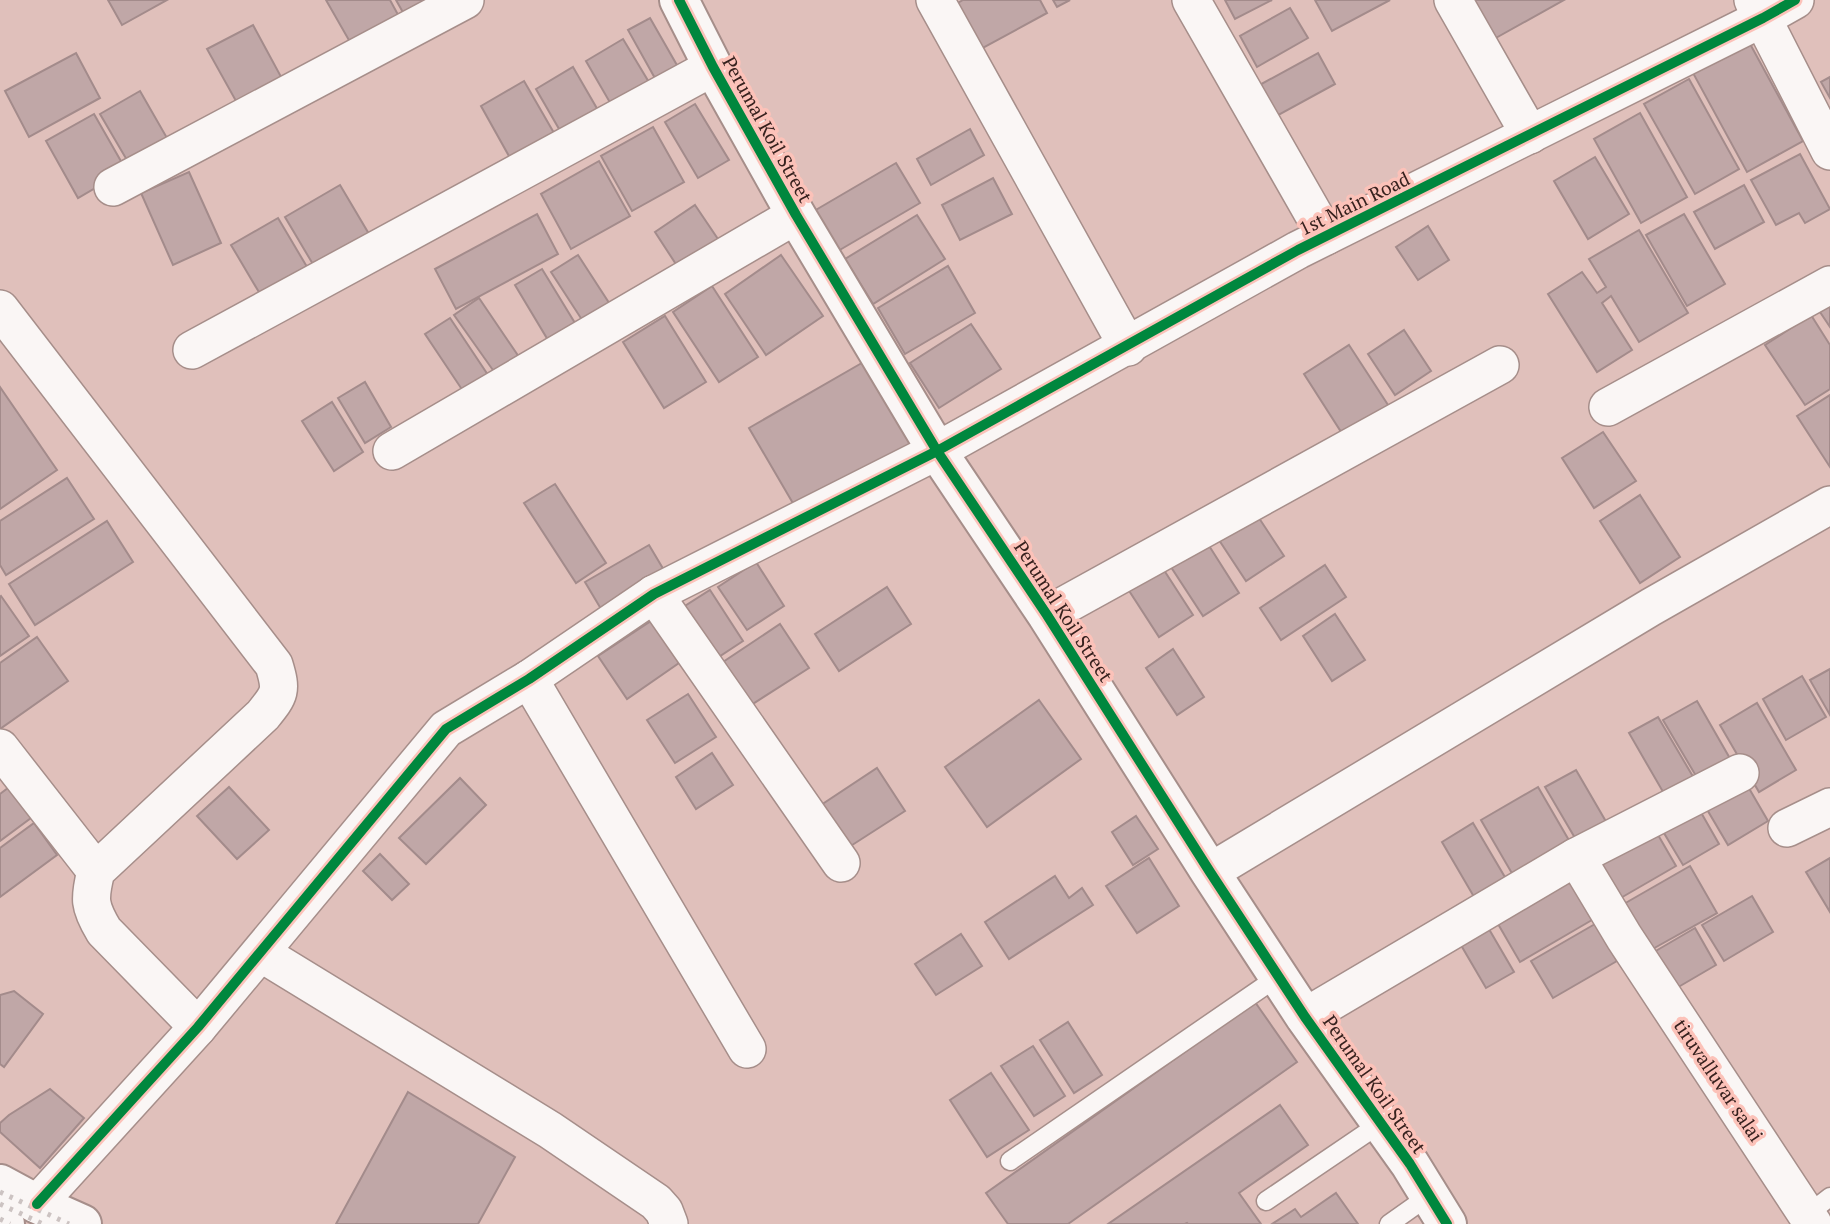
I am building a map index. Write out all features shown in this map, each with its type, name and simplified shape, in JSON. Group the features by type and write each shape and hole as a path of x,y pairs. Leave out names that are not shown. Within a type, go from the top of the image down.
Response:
{"street":[{"path":"113,187 465,0"},
{"name":"Perumal Koil Street","path":"679,0 713,67 796,215 937,452 1047,615 1305,1017 1381,1123 1438,1209"},
{"path":"935,0 1128,346"},
{"path":"1191,0 1326,236"},
{"path":"1453,0 1530,135"},
{"name":"1st Main Road","path":"37,1204 198,1027 446,729 529,679 654,594 937,452 1298,250 1530,135 1758,9 1795,0"},
{"path":"1758,9 1830,150"},
{"path":"191,350 713,67"},
{"path":"392,451 796,215"},
{"path":"1608,407 1830,285"},
{"path":"0,309 274,665 278,696 263,715 96,871 90,895 94,914 104,931 198,1027"},
{"path":"1047,615 1500,365"},
{"path":"1210,872 1651,607 1830,505"},
{"path":"654,594 841,863"},
{"path":"529,679 747,1049"},
{"path":"0,748 96,871"},
{"path":"1305,1017 1576,857 1740,773"},
{"path":"1787,828 1830,807"},
{"name":"tiruvalluvar salai","path":"1576,857 1624,937 1817,1212"},
{"path":"261,953 560,1137 656,1202 664,1211 669,1224"},
{"path":"0,1184 82,1224"},
{"path":"0,1222 5,1224"}],"lane":[{"path":"1010,1161 1279,976"},
{"path":"1266,1201 1381,1123"},
{"path":"1389,1224 1438,1209"}],"building":[{"path":"108,0 167,0 122,25"},
{"path":"326,0 390,0 402,22 354,49"},
{"path":"396,0 428,0 409,23"},
{"path":"963,0 1040,0 1047,13 981,49 956,4"},
{"path":"1053,0 1070,0 1057,7"},
{"path":"1225,0 1272,0 1235,19"},
{"path":"1315,0 1390,0 1332,31"},
{"path":"1473,0 1564,0 1494,39"},
{"path":"1290,8 1308,38 1257,67 1240,36"},
{"path":"650,18 678,67 656,80 628,30"},
{"path":"253,25 286,86 241,110 207,49"},
{"path":"623,39 650,84 612,106 586,61"},
{"path":"1749,42 1803,141 1747,172 1693,73"},
{"path":"76,53 100,98 29,137 5,91"},
{"path":"1318,53 1335,84 1273,118 1256,87"},
{"path":"573,67 599,112 562,134 536,89"},
{"path":"1830,77 1830,98 1821,82"},
{"path":"1689,79 1739,169 1695,194 1644,104"},
{"path":"524,81 558,140 514,165 481,106"},
{"path":"140,91 171,145 131,167 100,114"},
{"path":"695,104 729,160 698,178 665,122"},
{"path":"1640,113 1687,197 1641,223 1594,139"},
{"path":"94,114 126,170 78,198 46,141"},
{"path":"653,127 684,182 632,211 601,156"},
{"path":"970,129 984,155 931,185 917,159"},
{"path":"1800,154 1830,209 1805,223 1799,213 1776,225 1751,180"},
{"path":"1595,157 1629,214 1588,239 1554,181"},
{"path":"599,161 630,216 571,249 541,194"},
{"path":"896,163 920,203 838,251 814,211"},
{"path":"189,172 221,243 173,265 141,193"},
{"path":"993,178 1012,214 960,240 942,205"},
{"path":"340,185 369,234 314,266 285,217"},
{"path":"1744,185 1764,222 1715,249 1694,212"},
{"path":"695,205 724,248 683,275 655,232"},
{"path":"537,214 558,254 456,309 435,269"},
{"path":"1684,214 1725,284 1687,306 1646,235"},
{"path":"917,215 945,259 873,304 845,259"},
{"path":"278,218 310,272 263,299 231,245"},
{"path":"1428,226 1449,260 1418,280 1396,247"},
{"path":"1639,230 1688,313 1639,342 1611,296 1602,303 1632,350 1597,372 1548,294 1582,272 1597,293 1606,287 1589,259"},
{"path":"578,255 613,309 586,326 551,272"},
{"path":"781,255 823,316 766,355 725,294"},
{"path":"948,266 975,313 905,354 878,308"},
{"path":"542,269 578,328 551,345 515,285"},
{"path":"712,286 758,357 719,382 673,312"},
{"path":"479,298 519,357 495,373 454,315"},
{"path":"1830,301 1830,327 1818,309"},
{"path":"1811,315 1830,345 1830,389 1805,405 1765,345"},
{"path":"665,316 706,382 664,408 623,342"},
{"path":"450,318 488,375 463,391 425,334"},
{"path":"971,324 1001,369 939,408 910,363"},
{"path":"1404,330 1431,371 1395,395 1368,354"},
{"path":"1349,345 1390,408 1345,438 1304,374"},
{"path":"867,360 919,450 801,517 749,428"},
{"path":"365,382 391,427 365,443 338,398"},
{"path":"0,387 57,470 0,509"},
{"path":"1830,395 1830,467 1797,416"},
{"path":"332,402 363,452 334,471 302,421"},
{"path":"1603,432 1636,481 1594,508 1562,458"},
{"path":"67,478 94,519 6,575 0,565 0,521"},
{"path":"555,484 606,563 576,583 524,503"},
{"path":"1640,495 1680,557 1640,583 1600,521"},
{"path":"1257,515 1284,556 1246,581 1219,540"},
{"path":"107,521 133,562 35,625 9,584"},
{"path":"1206,541 1239,593 1203,616 1169,564"},
{"path":"649,545 668,577 604,614 585,582"},
{"path":"756,562 784,606 747,630 718,587"},
{"path":"1160,564 1193,615 1159,637 1126,586"},
{"path":"1325,565 1346,597 1281,640 1260,608"},
{"path":"887,587 911,624 839,671 815,634"},
{"path":"710,590 743,641 711,662 677,611"},
{"path":"0,597 29,636 0,656"},
{"path":"1335,614 1365,660 1332,681 1303,636"},
{"path":"651,621 679,663 627,699 598,656"},
{"path":"780,624 809,668 751,705 723,662"},
{"path":"37,637 68,681 0,729 0,663"},
{"path":"1173,649 1204,697 1177,715 1146,668"},
{"path":"1830,669 1830,715 1810,680"},
{"path":"1802,676 1826,717 1786,740 1763,699"},
{"path":"688,694 716,737 675,763 647,720"},
{"path":"1039,700 1081,759 987,827 945,767"},
{"path":"1697,701 1732,762 1699,781 1663,720"},
{"path":"1757,703 1796,770 1759,792 1720,725"},
{"path":"1658,717 1695,780 1666,797 1629,733"},
{"path":"712,753 733,785 696,809 676,777"},
{"path":"877,768 905,811 846,849 818,807"},
{"path":"1576,770 1608,825 1578,843 1545,787"},
{"path":"460,778 486,805 426,864 399,838"},
{"path":"1743,778 1768,821 1728,845 1702,801"},
{"path":"12,785 35,815 0,841 0,794"},
{"path":"229,787 269,830 237,859 197,816"},
{"path":"1538,787 1574,849 1517,882 1481,820"},
{"path":"1695,802 1719,844 1683,865 1658,823"},
{"path":"1136,816 1158,849 1133,865 1112,832"},
{"path":"34,823 57,855 0,897 0,848"},
{"path":"1473,823 1509,884 1477,902 1442,842"},
{"path":"1654,828 1676,866 1612,903 1590,865"},
{"path":"380,854 409,884 392,900 363,871"},
{"path":"1149,858 1179,906 1137,933 1106,886"},
{"path":"1830,858 1830,912 1806,872"},
{"path":"1690,866 1717,913 1649,951 1622,905"},
{"path":"1566,875 1592,920 1520,962 1494,917"},
{"path":"1055,876 1069,898 1082,888 1093,905 1009,959 985,922"},
{"path":"1752,896 1773,932 1724,961 1702,925"},
{"path":"1486,924 1514,972 1486,988 1458,940"},
{"path":"1595,924 1617,961 1553,998 1531,961"},
{"path":"1695,928 1716,965 1663,996 1642,959"},
{"path":"961,934 982,966 936,995 915,964"},
{"path":"14,991 43,1014 4,1067 0,1064 0,995"},
{"path":"1255,1002 1297,1062 1068,1224 1008,1224 986,1193"},
{"path":"1068,1022 1102,1075 1074,1093 1040,1040"},
{"path":"1033,1046 1065,1096 1034,1116 1001,1066"},
{"path":"991,1073 1029,1130 987,1157 950,1100"},
{"path":"50,1089 84,1118 40,1168 0,1132 0,1123"},
{"path":"408,1092 515,1157 478,1224 336,1224"},
{"path":"1280,1105 1308,1145 1239,1193 1261,1224 1108,1224"},
{"path":"1336,1193 1358,1224 1272,1224 1295,1209 1301,1217"}],"railway":[{"path":"0,1192 69,1224"},
{"path":"0,1204 43,1224"},
{"path":"0,1219 10,1224"}],"cycle path":[{"path":"679,0 713,67 796,215 937,451 1047,615 1305,1017 1410,1164 1447,1224"},
{"path":"37,1204 198,1027 446,729 529,679 654,594 937,451 1298,250 1795,0"}]}
